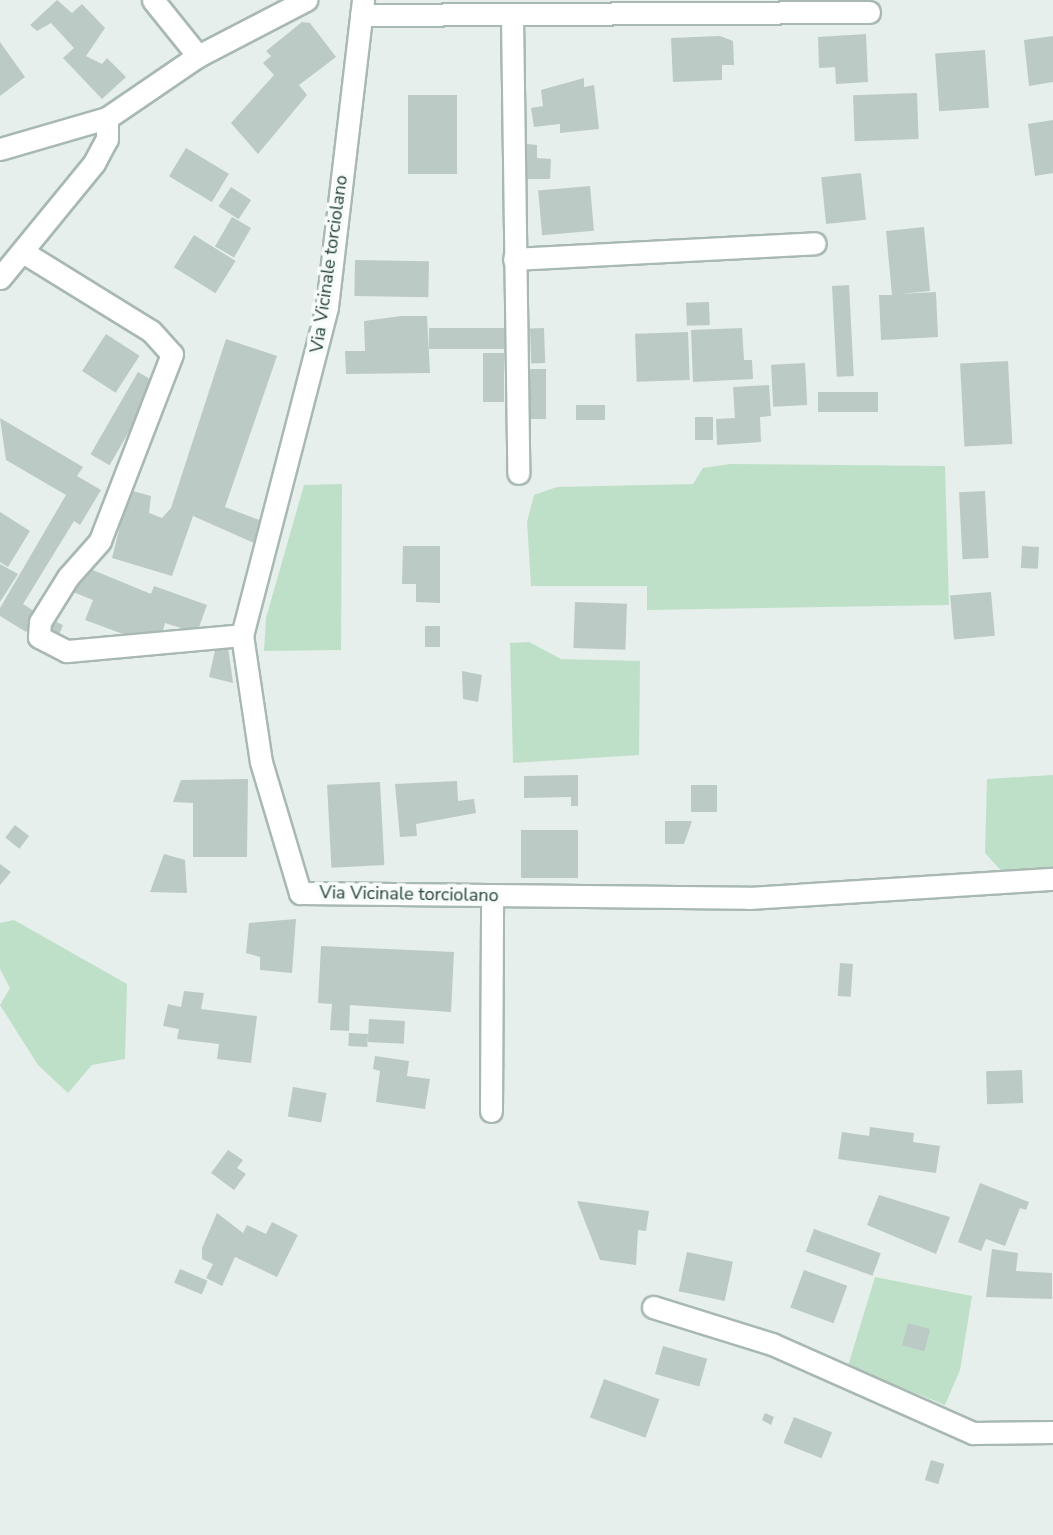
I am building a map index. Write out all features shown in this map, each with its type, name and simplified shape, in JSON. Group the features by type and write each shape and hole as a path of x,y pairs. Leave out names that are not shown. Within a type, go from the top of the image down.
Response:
{"street":[{"path":"153,0 198,56"},
{"path":"0,149 107,118 198,56 306,0"},
{"path":"362,7 512,16 869,12"},
{"name":"Via Vicinale torciolano","path":"362,7 327,307 243,635 261,762 300,893 748,898 1053,879"},
{"path":"512,16 518,473"},
{"path":"0,278 94,163 107,139 107,118"},
{"path":"514,259 815,243"},
{"path":"23,252 151,331 172,354 100,541 68,577 40,622 38,637 68,651 243,635"},
{"path":"491,1111 492,895"},
{"path":"653,1307 772,1344 973,1433 1053,1433"}],"green space":[{"path":"730,464 945,466 949,605 647,610 647,586 531,586 527,522 534,495 557,487 693,484 703,468"},
{"path":"342,484 341,650 264,651 266,618 304,485"},
{"path":"529,642 561,659 640,661 639,755 513,763 510,643"},
{"path":"1053,775 1053,872 1006,876 985,853 987,779"},
{"path":"14,920 127,984 125,1059 92,1065 68,1093 38,1065 0,1005 10,988 0,969 0,923"},
{"path":"875,1277 972,1296 960,1370 945,1405 848,1366"}],"building":[{"path":"57,0 72,13 82,4 105,28 86,56 102,64 107,58 126,77 102,99 63,58 74,48 51,23 37,31 30,25"},
{"path":"302,22 310,23 336,57 299,85 307,95 258,154 231,123 274,75 263,63 271,56 266,51"},
{"path":"866,34 868,82 836,84 835,67 819,68 818,37"},
{"path":"720,36 733,41 734,65 722,65 722,80 673,82 671,38"},
{"path":"1053,36 1053,82 1029,86 1024,40"},
{"path":"0,42 25,77 0,96"},
{"path":"985,50 989,108 939,111 935,53"},
{"path":"584,78 584,87 594,85 599,129 560,133 560,124 534,127 531,108 543,106 541,90"},
{"path":"917,93 919,139 855,141 853,95"},
{"path":"408,95 457,95 457,174 408,174"},
{"path":"1053,120 1053,173 1035,176 1028,124"},
{"path":"527,144 537,145 537,158 551,159 550,179 526,179"},
{"path":"186,148 229,174 212,202 169,176"},
{"path":"861,173 866,220 826,224 821,177"},
{"path":"590,186 594,231 542,235 538,191"},
{"path":"231,187 251,200 239,219 218,206"},
{"path":"232,217 251,228 234,257 215,246"},
{"path":"924,227 930,291 900,294 936,292 938,337 881,340 879,295 892,295 886,231"},
{"path":"194,235 236,261 215,293 174,267"},
{"path":"355,260 429,261 428,297 354,296"},
{"path":"849,285 854,376 837,377 832,286"},
{"path":"709,302 710,325 687,326 686,303"},
{"path":"427,316 430,373 346,374 345,351 365,351 364,321"},
{"path":"429,328 504,328 504,349 429,349"},
{"path":"530,328 544,328 545,363 531,363"},
{"path":"742,328 744,360 752,360 753,379 693,382 691,330"},
{"path":"688,332 690,380 637,382 635,334"},
{"path":"106,334 140,356 116,393 82,371"},
{"path":"226,339 277,356 225,507 262,521 254,543 193,516 172,576 112,558 129,490 151,496 149,513 162,518 171,508"},
{"path":"483,353 504,353 504,402 483,402"},
{"path":"1008,361 1012,444 964,446 960,364"},
{"path":"805,363 807,405 773,407 771,365"},
{"path":"530,369 546,369 546,419 530,419"},
{"path":"138,372 157,383 110,465 90,454"},
{"path":"769,385 771,416 760,417 761,442 717,445 716,419 735,418 733,387"},
{"path":"818,392 878,392 878,412 818,412"},
{"path":"576,405 605,405 605,420 576,420"},
{"path":"695,417 713,417 713,440 695,440"},
{"path":"0,418 83,467 77,476 101,490 80,525 74,521 23,604 37,613 26,632 0,616 0,608 66,495 6,460"},
{"path":"985,491 989,558 963,559 959,492"},
{"path":"0,512 30,531 8,567 0,562"},
{"path":"403,546 440,546 440,603 416,602 416,584 402,584"},
{"path":"1022,546 1039,547 1038,569 1021,568"},
{"path":"0,564 18,574 0,602"},
{"path":"83,566 151,594 154,586 207,605 197,633 165,623 161,637 142,641 85,620 93,600 73,592"},
{"path":"991,592 995,636 954,639 950,596"},
{"path":"575,602 627,604 625,650 573,648"},
{"path":"50,619 63,625 56,642 49,639"},
{"path":"425,626 440,626 440,647 425,647"},
{"path":"216,646 228,647 233,683 209,677"},
{"path":"462,671 482,675 478,702 463,699"},
{"path":"578,775 578,806 571,806 571,797 524,798 524,776"},
{"path":"248,779 247,857 193,857 193,803 173,802 181,780"},
{"path":"457,781 458,801 474,799 476,813 416,824 417,836 400,837 395,784"},
{"path":"380,782 384,865 331,868 327,785"},
{"path":"691,785 717,785 717,812 691,812"},
{"path":"665,821 692,821 684,844 665,844"},
{"path":"15,825 29,836 19,849 5,838"},
{"path":"521,830 578,830 578,878 521,878"},
{"path":"164,854 185,860 187,893 150,892"},
{"path":"0,864 11,872 0,885"},
{"path":"296,919 292,973 260,970 260,957 246,953 249,923"},
{"path":"321,946 454,952 451,1012 350,1005 349,1031 330,1030 332,1004 318,1003"},
{"path":"840,963 853,964 851,997 838,996"},
{"path":"184,991 204,993 201,1009 257,1016 251,1063 217,1059 219,1044 177,1039 179,1029 163,1026 168,1004 181,1007"},
{"path":"369,1019 405,1021 404,1044 368,1042"},
{"path":"349,1033 368,1034 367,1047 348,1046"},
{"path":"375,1056 409,1061 407,1076 430,1079 425,1109 376,1102 380,1071 373,1069"},
{"path":"1022,1070 1023,1103 987,1104 986,1071"},
{"path":"293,1087 326,1093 321,1122 288,1117"},
{"path":"870,1127 914,1133 913,1142 940,1146 936,1173 838,1159 842,1132 869,1136"},
{"path":"228,1150 243,1160 237,1168 246,1174 234,1190 211,1173"},
{"path":"980,1183 1029,1202 1026,1210 1020,1208 1005,1246 986,1239 981,1251 958,1242"},
{"path":"879,1195 950,1217 936,1254 867,1225"},
{"path":"577,1201 649,1211 646,1231 638,1230 636,1265 600,1260"},
{"path":"217,1213 243,1233 247,1225 266,1234 272,1222 298,1235 277,1277 235,1257 222,1286 206,1278 213,1264 202,1259 202,1248"},
{"path":"814,1229 881,1253 873,1276 806,1252"},
{"path":"992,1249 1018,1253 1016,1271 1052,1273 1052,1299 986,1297"},
{"path":"687,1252 733,1262 725,1301 679,1291"},
{"path":"180,1269 208,1281 202,1295 174,1283"},
{"path":"804,1270 847,1286 834,1323 790,1308"},
{"path":"908,1323 930,1329 924,1351 902,1345"},
{"path":"663,1346 707,1359 699,1387 655,1374"},
{"path":"604,1379 659,1399 645,1438 590,1418"},
{"path":"765,1413 774,1417 771,1425 762,1420"},
{"path":"794,1417 832,1432 822,1458 784,1443"},
{"path":"931,1460 944,1464 938,1484 925,1480"}]}
